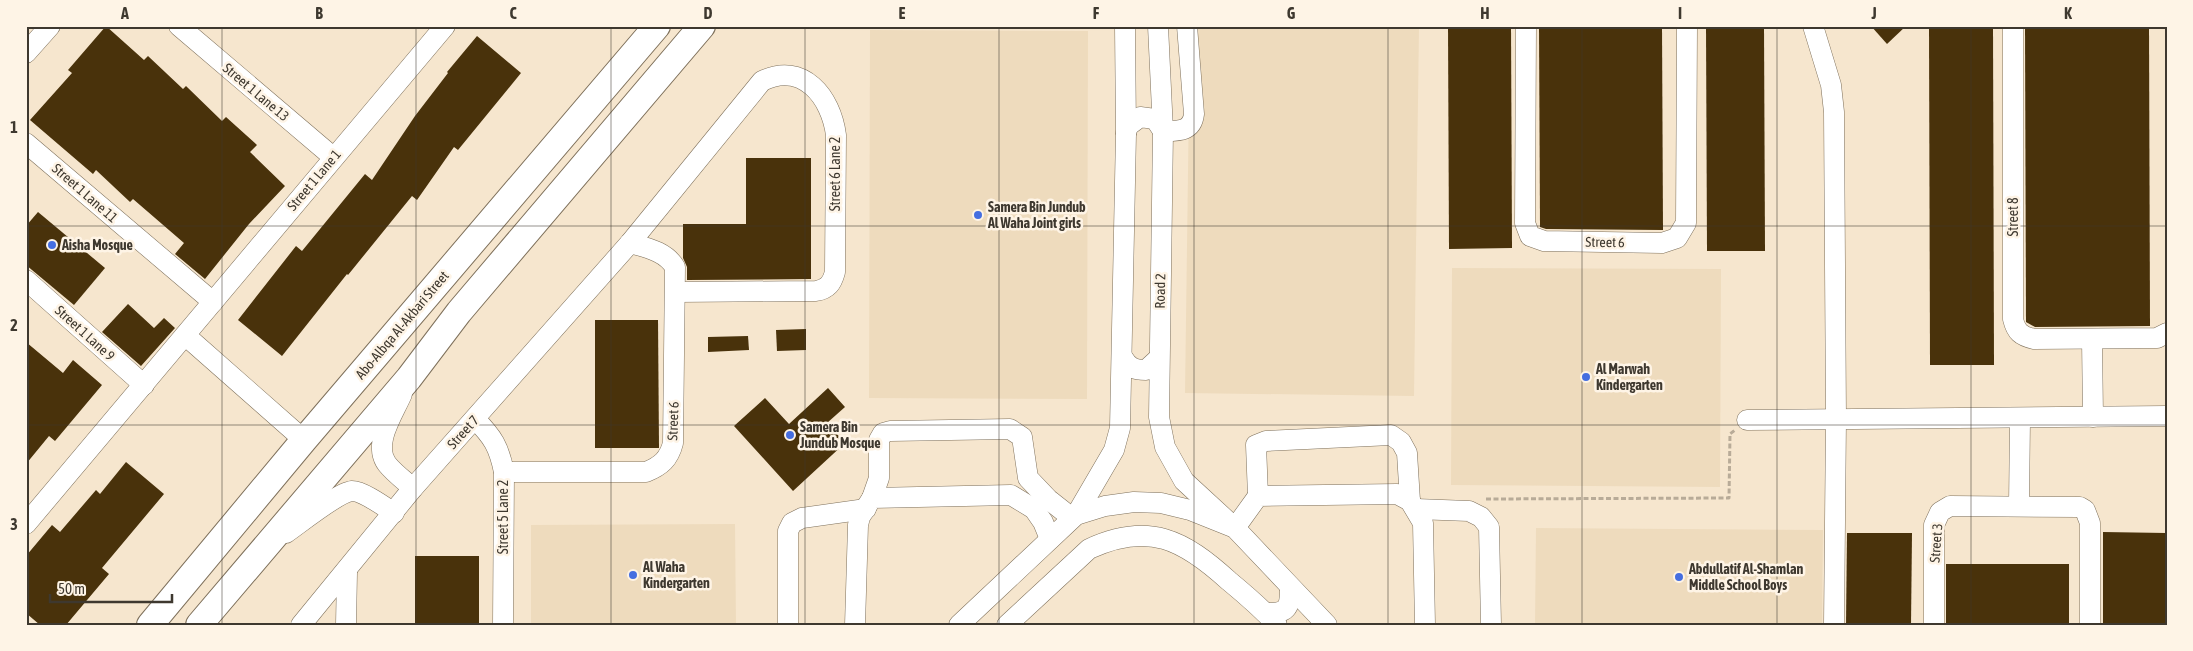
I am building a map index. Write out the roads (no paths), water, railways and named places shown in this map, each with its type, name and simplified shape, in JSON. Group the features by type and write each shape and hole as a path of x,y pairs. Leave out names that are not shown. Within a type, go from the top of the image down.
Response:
{"main road":[{"name":"Abo-Albqa Al-Akbari Street","path":"150,625 304,440 657,26"},
{"path":"198,625 409,378 459,312 702,26"},
{"path":"459,312 473,283 559,179 566,167 565,155 560,150 551,150"}],"street":[{"path":"26,54 50,26"},
{"name":"Street 1 Lane 13","path":"179,26 333,157"},
{"name":"Road 2","path":"959,625 1074,516 1114,450 1120,428 1122,358 1126,133 1124,26"},
{"name":"Road 2","path":"1158,26 1163,131 1159,417 1165,447 1184,481 1235,528 1327,625"},
{"path":"1126,133 1128,126 1133,120 1147,116 1160,124 1163,131 1184,130 1192,124 1194,119 1188,26"},
{"name":"Street 6","path":"1526,26 1525,223 1530,236 1544,241 1653,242 1677,238 1686,223 1687,26"},
{"path":"1813,26 1831,85 1834,112 1836,419 1834,625"},
{"name":"Street 8","path":"2013,26 2013,319 2015,328 2020,334 2034,339 2157,338 2167,334"},
{"name":"Street 1 Lane 1","path":"27,520 186,336 438,29"},
{"name":"Street 6 Lane 2","path":"630,243 762,81 778,74 788,74 797,77 814,88 829,107 834,120 836,135 835,272 828,287 816,292 676,292"},
{"name":"Street 1 Lane 11","path":"26,142 213,302"},
{"name":"Street 6","path":"504,472 646,472 659,467 667,459 673,443 675,267 670,259 662,253 630,243"},
{"name":"Street 7","path":"301,625 347,572 413,488 630,243"},
{"name":"Street 1 Lane 9","path":"26,280 144,385"},
{"path":"186,336 304,440"},
{"path":"2092,339 2093,417"},
{"path":"1122,358 1128,366 1135,370 1146,370 1159,358"},
{"path":"409,378 383,437 382,454 387,464 413,488"},
{"path":"1747,420 2167,416"},
{"path":"2019,506 2020,418"},
{"name":"Street 5 Lane 2","path":"475,419 491,435 498,447 504,472 503,625"},
{"path":"855,625 858,526 879,478 879,440 883,433 890,431 1010,429 1022,437 1028,478 1048,499 1074,516"},
{"path":"1235,528 1258,496 1256,445 1266,441 1391,435 1401,442 1407,453 1413,505 1423,523 1425,625"},
{"path":"788,625 788,531 792,523 802,518 869,503 1011,495 1019,490 1028,478"},
{"path":"265,546 335,499 352,491 360,493 394,513"},
{"path":"1258,496 1398,494 1413,505 1469,511 1481,517 1489,527 1491,625"},
{"path":"1011,495 1034,509 1044,522 1050,539"},
{"name":"Road 2","path":"1074,516 1105,506 1134,502 1161,503 1197,512 1235,528"},
{"name":"Street 3","path":"1934,625 1934,525 1940,512 1950,506 2080,507 2088,516 2090,523 2090,625"},
{"path":"1006,625 1088,548 1104,542 1140,535 1155,536 1181,544 1205,560 1272,619 1288,608 1290,588"},
{"path":"346,625 347,572"},
{"path":"1003,582 1000,601 1002,605 1007,610 1016,611 1024,609"}],"place":[{"name":"Samera Bin Jundub Al Waha Joint girls","path":"978,215"},
{"name":"Aisha Mosque","path":"52,245"},
{"name":"Al Marwah Kindergarten","path":"1586,377"},
{"name":"Samera Bin Jundub Mosque","path":"790,435"},
{"name":"Al Waha Kindergarten","path":"633,575"},
{"name":"Abdullatif Al-Shamlan Middle School Boys","path":"1679,577"}]}
